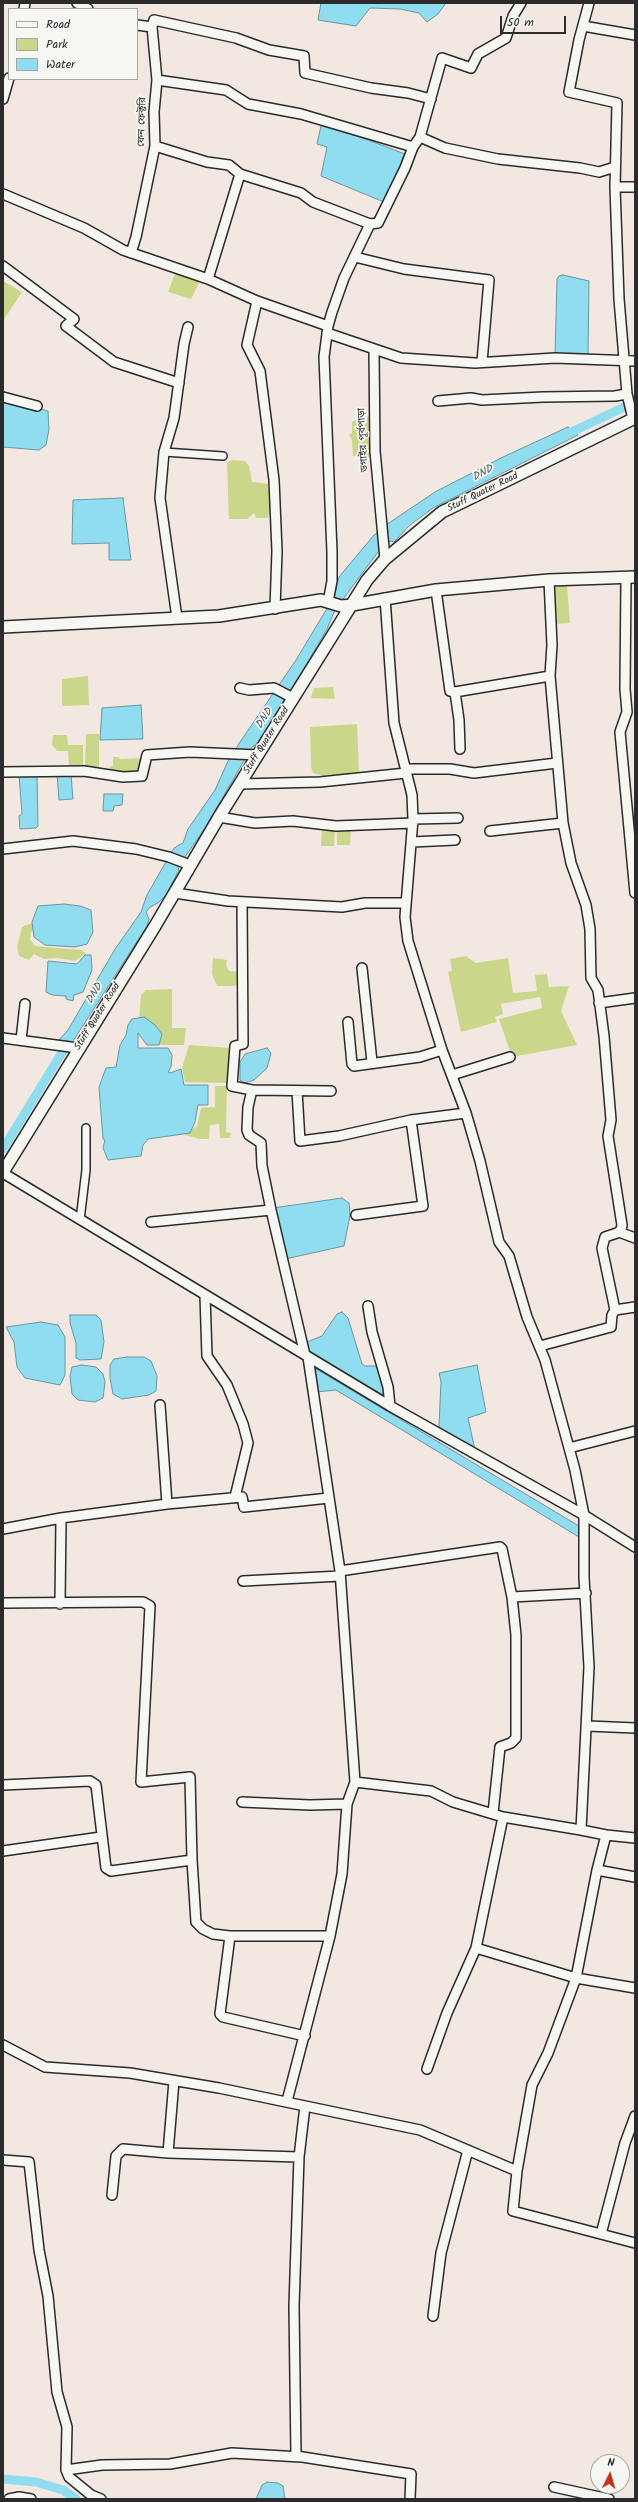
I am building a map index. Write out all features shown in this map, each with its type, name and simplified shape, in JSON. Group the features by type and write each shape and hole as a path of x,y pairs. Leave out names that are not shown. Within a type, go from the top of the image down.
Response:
{"street":[{"path":"77,3 86,8"},
{"path":"155,146 207,162 229,165 240,174 301,193 313,202 370,224 378,222 386,208 413,147 420,138 442,58 472,68 478,54 506,38 513,16 521,3"},
{"path":"588,3 569,92 617,103 615,187 623,362 627,394 634,419"},
{"path":"138,25 152,27 154,20 236,38 269,50 304,56 306,73 371,88 408,93 431,99"},
{"path":"583,26 635,35"},
{"name":"ফেন ফেক্টরি","path":"131,254 155,146 154,112 156,80 152,27"},
{"path":"3,100 8,80"},
{"path":"156,80 226,90 248,104 301,114 413,147"},
{"path":"420,138 445,148 498,159 580,168 599,172 615,167"},
{"path":"208,279 240,174"},
{"path":"615,187 635,187"},
{"path":"3,194 84,228 131,254 208,279 374,351 401,358 482,362 555,358 590,358 623,362 635,361"},
{"path":"324,601 332,581 332,552 324,357 328,330 344,278 370,224"},
{"path":"355,257 404,270 489,280 482,362"},
{"path":"3,266 74,319 66,326 114,362 179,383"},
{"path":"257,301 247,345 260,371 274,480 277,551 276,609"},
{"path":"177,618 160,498 164,452 174,418 188,327"},
{"name":"ডগাইর পূর্বপাড়া","path":"374,351 375,451 381,528 385,554"},
{"path":"438,401 471,398 482,400 615,396 627,394"},
{"path":"3,397 37,406"},
{"name":"Stuff Quater Road","path":"3,1172 74,1048 175,893 186,863 219,817 240,784 253,755 291,697 346,606 367,580 385,554 442,512 634,419"},
{"path":"164,452 223,456"},
{"path":"3,627 218,616 324,601 346,606 436,590 549,580 630,577 630,653 625,689 631,714 620,732 633,853 635,893"},
{"path":"549,580 552,645 550,676 563,824 571,863 586,905 590,929 591,978 598,990 611,1120 608,1136 622,1225 619,1232"},
{"path":"436,590 450,691 454,692 550,676"},
{"path":"385,598 394,723 412,795 412,842 405,917 408,942 442,1050 466,1113 480,1161 499,1242 509,1256 527,1317 540,1346 555,1392 584,1515 589,1668 588,1726 581,1830"},
{"path":"240,688 249,690 275,689 291,697"},
{"path":"454,692 459,720 460,749"},
{"path":"3,772 84,771 123,777 142,776 147,755 234,753 253,755"},
{"path":"240,784 320,782 406,773 409,769 450,769 474,773 557,762"},
{"path":"219,817 255,824 293,821 336,826 458,818"},
{"path":"490,831 563,824"},
{"path":"412,842 455,840"},
{"path":"3,849 73,841 134,849 169,856 186,863"},
{"path":"175,893 242,902 342,907 365,902 406,903"},
{"path":"242,902 244,1044 235,1046 232,1086 252,1090 280,1089 297,1091 331,1091"},
{"path":"362,968 372,1062"},
{"path":"599,1003 635,998"},
{"path":"22,1040 25,1004"},
{"path":"348,1022 352,1064 420,1057 442,1050"},
{"path":"3,1038 55,1044 74,1048"},
{"path":"452,1075 510,1057"},
{"path":"252,1090 247,1114 247,1130 249,1135 260,1143 262,1166 271,1210 307,1356 329,1498 340,1574 355,1782 347,1804 342,1874 330,1936 287,2101"},
{"path":"297,1091 300,1141 332,1138 411,1120 466,1113"},
{"path":"356,1215 423,1206 411,1120"},
{"path":"80,1220 86,1170 86,1128"},
{"path":"3,1172 204,1295 390,1406 584,1515 635,1547"},
{"path":"151,1222 271,1210"},
{"path":"540,1346 611,1327 612,1315 615,1310 602,1248 605,1237 619,1232 635,1238"},
{"path":"204,1295 207,1356 227,1385 244,1424 248,1443 235,1497"},
{"path":"368,1306 372,1332 388,1386 390,1406"},
{"path":"615,1310 635,1307"},
{"path":"160,1405 167,1504"},
{"path":"569,1448 635,1431"},
{"path":"3,1529 61,1518 242,1496 244,1507 329,1498"},
{"path":"60,1604 61,1518"},
{"path":"243,1581 340,1574 500,1547 502,1549 512,1598 516,1635 516,1738 511,1743 500,1747 493,1813"},
{"path":"512,1598 586,1593"},
{"path":"3,1603 60,1604 138,1602 150,1606 141,1782 190,1778 192,1860 196,1922 203,1929 213,1934 230,1936 330,1936"},
{"path":"588,1726 635,1728"},
{"path":"3,1785 90,1781 96,1785 101,1836 108,1871 192,1860"},
{"path":"355,1782 431,1791 453,1802 504,1817 606,1835 635,1838"},
{"path":"242,1802 310,1805 347,1804"},
{"path":"427,2069 447,2013 476,1948 504,1817"},
{"path":"606,1835 597,1870 576,1978 548,2053 532,2085 517,2171 512,2211 635,2243"},
{"path":"3,1851 101,1836"},
{"path":"597,1870 635,1877"},
{"path":"230,1936 220,2014 223,2017 305,2036"},
{"path":"476,1948 576,1978 635,1988"},
{"path":"3,2045 45,2067 130,2073 287,2101 304,2106 420,2130 517,2171"},
{"path":"168,2153 174,2081"},
{"path":"296,2456 294,2306 299,2157 304,2106"},
{"path":"601,2234 625,2143 635,2116"},
{"path":"112,2195 118,2152 123,2149 168,2153 299,2157"},
{"path":"434,2316 441,2253 468,2150"},
{"path":"3,2160 29,2162 39,2250 48,2296 57,2392 67,2427 66,2470 69,2477 91,2495 101,2499"},
{"path":"66,2470 102,2465 170,2464 232,2453 296,2456 411,2474 410,2499"},
{"path":"554,2488 609,2499"},
{"path":"9,2499 19,2497 31,2499"}],"green space":[{"path":"175,274 200,281 191,299 168,292"},
{"path":"3,281 22,292 3,321"},
{"path":"371,416 373,453 371,457 353,456 352,440 349,435 352,433 352,422 363,417 363,423 367,423 367,417"},
{"path":"232,460 245,461 249,466 252,482 268,484 270,509 268,518 256,518 254,513 247,519 229,519 227,462"},
{"path":"567,584 570,623 553,624 552,586"},
{"path":"88,676 89,705 62,706 62,679"},
{"path":"333,687 335,699 311,698 314,688"},
{"path":"357,724 359,772 351,772 351,777 334,780 332,774 324,776 313,773 311,767 310,727"},
{"path":"86,734 99,734 99,771 85,769"},
{"path":"53,735 67,735 68,745 83,745 83,768 69,768 68,751 57,751 52,745"},
{"path":"113,757 119,757 119,759 142,758 141,768 137,773 109,772 110,766 113,766"},
{"path":"322,828 335,828 334,846 321,846"},
{"path":"337,828 351,829 350,845 337,845"},
{"path":"34,922 35,930 31,932 30,939 35,946 81,950 86,953 75,961 57,958 44,959 34,954 29,960 19,956 17,947 22,927"},
{"path":"466,956 476,963 508,958 513,993 537,991 535,975 547,974 549,987 569,986 561,1011 577,1045 512,1057 499,1019 542,1008 540,997 501,1004 503,1014 495,1017 497,1022 461,1032 448,972 452,971 450,959"},
{"path":"213,958 227,960 226,965 229,971 242,972 238,984 234,986 217,986 212,974"},
{"path":"172,989 172,1028 186,1028 184,1045 159,1045 162,1034 139,1019 141,995 146,990"},
{"path":"189,1045 232,1048 229,1083 185,1082 182,1068"},
{"path":"215,1086 227,1086 226,1132 231,1133 229,1138 220,1138 219,1124 210,1125 209,1139 200,1139 184,1135 197,1126 201,1108 215,1107"}],"water":[{"path":"321,3 446,3 438,14 427,22 419,13 400,9 370,8 356,26 318,20"},
{"path":"326,124 405,154 384,202 321,176 327,147 317,144 321,126"},
{"path":"563,275 589,281 588,354 583,356 555,356 557,279 559,276"},
{"path":"3,398 48,411 49,429 46,445 39,450 3,447"},
{"path":"568,427 578,435 433,508 410,525 394,542 391,541 381,548 335,610 327,629 306,665 257,744 252,747 205,828 178,867 179,870 166,895 158,903 150,907 146,912 149,919 147,926 71,1044 57,1042 68,1030 115,949 141,912 147,895 174,848 183,843 188,829 215,790 229,759 233,756 238,745 296,660 334,597 339,577 374,535 385,529 386,525 435,492 503,457"},
{"path":"123,498 131,560 109,560 109,543 72,544 73,500"},
{"path":"141,705 143,739 100,740 102,708"},
{"path":"57,774 71,775 73,799 59,800"},
{"path":"19,775 37,775 38,826 36,828 20,829 19,816 22,814"},
{"path":"104,794 123,794 122,805 114,806 113,811 103,811"},
{"path":"64,904 80,906 91,910 93,932 87,944 75,947 45,945 34,937 32,922 38,906"},
{"path":"85,955 91,955 92,970 83,992 74,995 73,1001 66,999 66,996 52,995 46,992 48,961 77,964"},
{"path":"144,1017 155,1025 162,1034 159,1045 147,1045 138,1033 138,1048 168,1048 172,1055 171,1067 168,1072 170,1073 181,1069 184,1085 208,1085 208,1105 198,1105 195,1122 190,1133 148,1139 143,1145 141,1156 108,1160 103,1148 105,1140 103,1139 99,1087 106,1068 116,1067 120,1045 126,1035 128,1025 132,1019"},
{"path":"267,1048 271,1053 267,1068 254,1080 245,1083 240,1080 240,1062 245,1054"},
{"path":"342,1198 349,1203 350,1215 344,1246 285,1259 273,1208"},
{"path":"342,1312 348,1318 362,1364 365,1366 378,1366 384,1381 385,1394 383,1395 307,1350 305,1346 307,1342 322,1336 337,1314"},
{"path":"70,1315 96,1315 101,1320 104,1342 101,1359 80,1360 76,1358 76,1343 70,1323"},
{"path":"41,1322 58,1325 65,1337 65,1375 60,1385 25,1378 17,1367 14,1342 6,1327"},
{"path":"144,1357 151,1361 157,1376 156,1391 149,1395 122,1399 113,1394 110,1378 110,1365 114,1359"},
{"path":"82,1365 96,1367 103,1374 105,1382 103,1398 95,1402 78,1400 72,1394 70,1376 72,1367"},
{"path":"477,1365 486,1412 468,1418 475,1450 441,1432 439,1425 441,1382 439,1373"},
{"path":"313,1367 579,1526 579,1537 336,1390 316,1392"},
{"path":"267,2482 278,2483 283,2486 285,2499 256,2499 262,2485"}],"waterway":[{"name":"DND","path":"561,437 635,402"},
{"name":"DND","path":"3,1149 69,1041"},
{"path":"3,2479 36,2482 63,2490 76,2499"}]}
